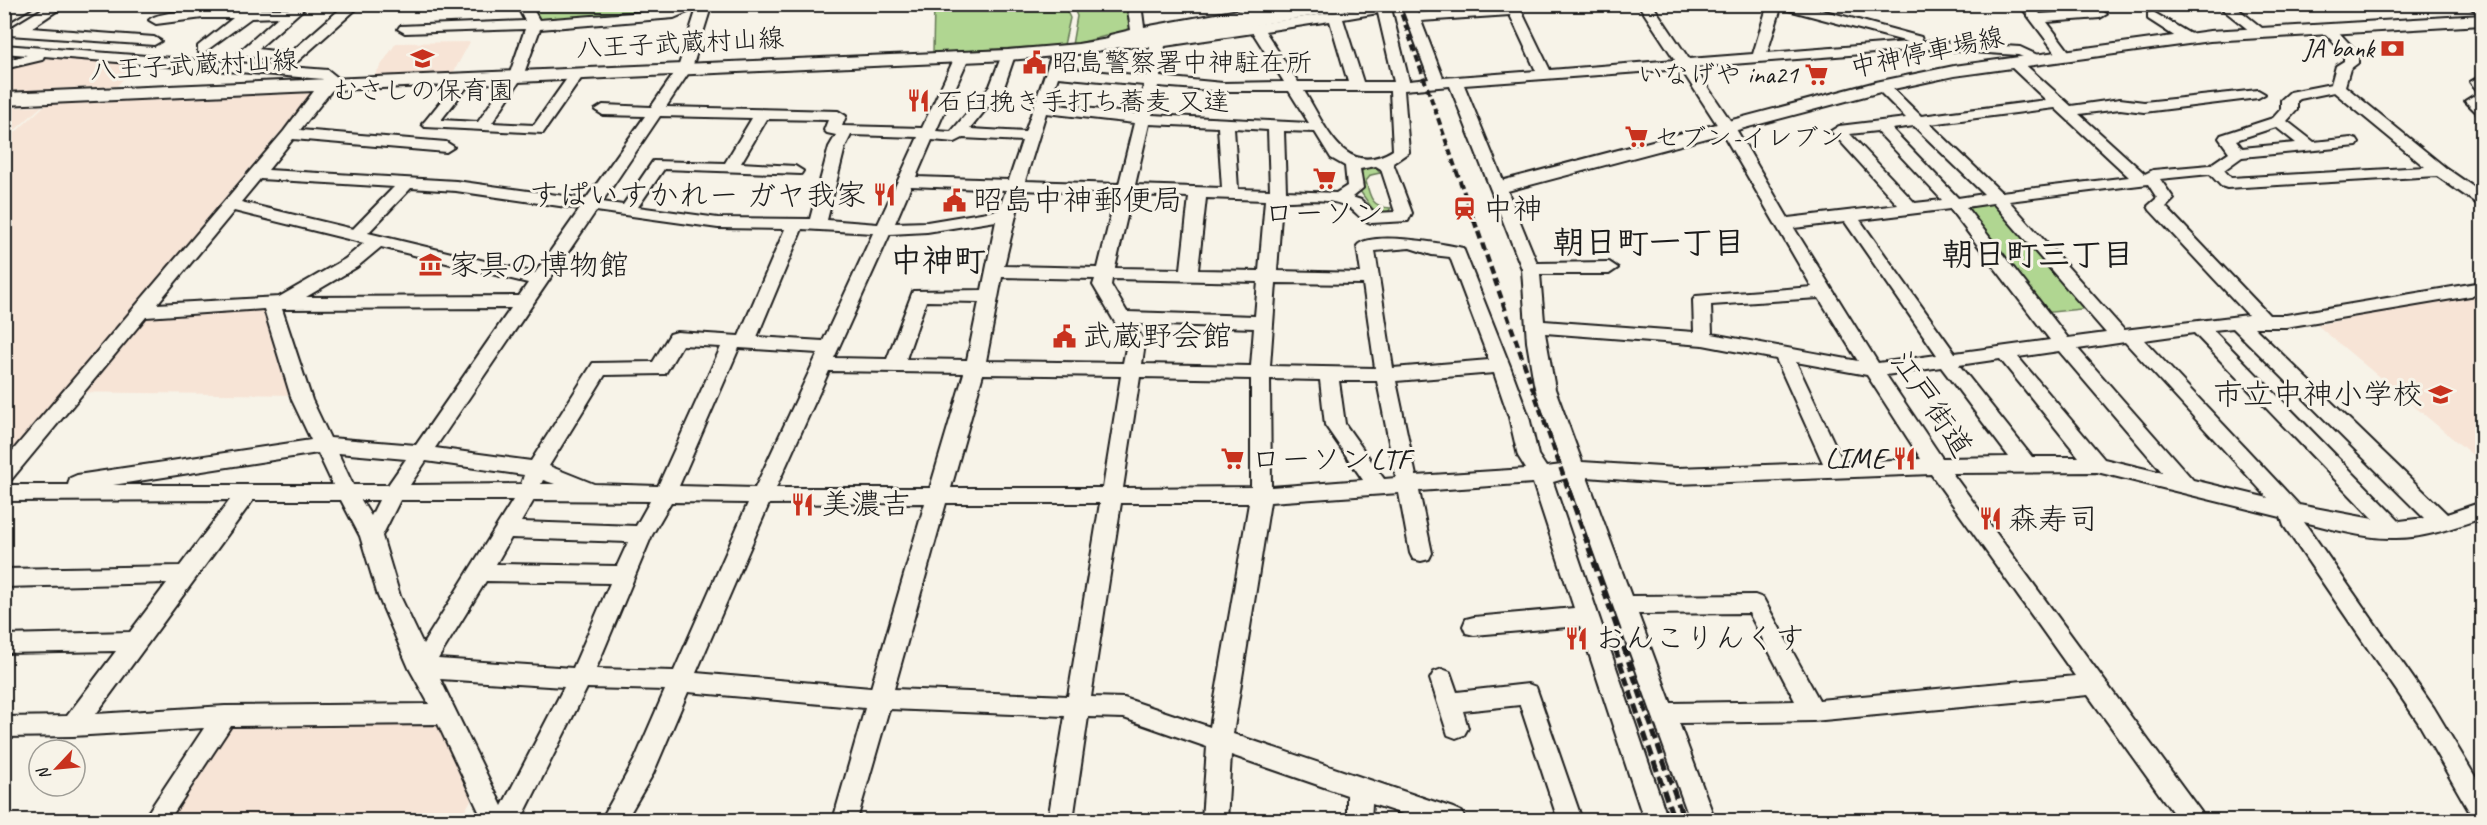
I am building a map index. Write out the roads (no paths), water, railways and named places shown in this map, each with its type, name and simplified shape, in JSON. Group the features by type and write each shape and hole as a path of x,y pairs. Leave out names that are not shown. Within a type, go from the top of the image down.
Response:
{"main road":[{"name":"八王子武蔵村山線","path":"4,99 1008,55 1069,50 1354,4"},
{"name":"中神停車場線","path":"1500,187 1728,129 1882,86 2037,58 2187,38 2482,20"}],"street":[{"path":"4,20 30,4"},
{"path":"11,35 60,4"},
{"path":"153,59 156,20 168,4"},
{"path":"203,14 216,4"},
{"path":"297,9 246,52 293,58 355,4"},
{"path":"482,127 516,76 534,25 523,4"},
{"path":"405,29 534,25 646,10 674,14 694,4"},
{"path":"1134,4 1138,32"},
{"path":"845,820 975,368 1006,214 1052,72 1069,50 1244,9 1298,4"},
{"name":"江戸街道","path":"1645,4 1728,129 1824,292 1937,467 2192,820"},
{"path":"1758,57 1775,4"},
{"path":"1781,4 1927,45"},
{"path":"2026,4 2064,54"},
{"path":"2223,4 2260,32"},
{"path":"2472,4 2482,11"},
{"path":"371,536 393,494 685,68 705,5"},
{"path":"1113,43 1158,43 1384,6 1402,82 1397,90 1401,152 1383,163"},
{"path":"1545,74 1512,8 1411,11 1500,187 1531,269 1535,326 1545,389 1702,820"},
{"path":"156,20 203,14 297,9"},
{"path":"204,49 249,12"},
{"path":"2036,18 2100,14"},
{"path":"1335,15 1357,86"},
{"path":"2153,16 2187,38"},
{"path":"904,181 1339,198 1355,204 1371,218 1399,218 1404,215 1388,167 1374,161 1354,165 1340,158 1256,27"},
{"path":"2328,29 2351,53 2351,63 2343,66 2337,87"},
{"path":"11,35 154,40"},
{"path":"1060,820 1136,344 1102,285 1152,82 1158,43"},
{"path":"1052,72 1223,87 1399,86 1927,45 2020,51 2037,58"},
{"path":"4,49 323,73 331,78 329,84 231,205 4,475"},
{"path":"4,65 52,53"},
{"path":"603,110 838,116 832,130 847,129 954,137 997,87 1008,55"},
{"path":"613,820 644,766 762,496 962,57"},
{"path":"2014,62 2062,107 2147,179 2166,199 2156,206 2266,322"},
{"path":"467,78 430,124 538,130 578,73"},
{"path":"1882,86 1997,198 2124,336 2291,509 2291,520 2426,715 2482,810"},
{"path":"2238,153 2227,138 2278,121 2289,110 2289,100 2295,95 2337,87 2440,171 2482,200"},
{"path":"1911,209 1839,131 1879,124 2062,107 2120,104 2144,108 2258,94"},
{"path":"1041,108 1226,124 1320,128"},
{"path":"730,168 762,115"},
{"path":"2278,121 2311,147"},
{"path":"1226,124 1230,194"},
{"path":"1879,124 1955,204 2063,344 2185,485"},
{"path":"1214,820 1220,739 1261,495 1260,372 1270,277 1274,196 1279,189 1276,126"},
{"path":"817,224 837,147 847,129"},
{"path":"957,133 1032,137"},
{"path":"289,134 446,147"},
{"path":"1783,224 2147,179 2152,175 2214,170 2238,153 2351,143"},
{"path":"628,210 659,164 795,171"},
{"path":"1354,165 1350,170 1355,188 1371,214 1379,219"},
{"path":"2214,170 2227,183 2440,171"},
{"path":"256,174 456,186 590,207 718,223 817,224 882,229 927,227 1006,214"},
{"path":"357,235 407,183"},
{"path":"1339,198 1355,188"},
{"path":"1189,276 1198,193"},
{"path":"231,205 539,280"},
{"path":"1850,217 1948,360 2025,463"},
{"path":"508,820 580,678 642,534 665,494 796,224"},
{"path":"276,303 351,263 378,240"},
{"path":"1421,553 1385,375 1366,246 1411,243 1432,250 1457,252 1519,417 1528,456 1540,474 1656,820"},
{"path":"1531,269 1609,268"},
{"path":"994,271 1372,279"},
{"path":"1535,326 1703,339 1873,370 2237,321 2266,322 2482,288"},
{"path":"1703,339 1702,300 1824,292"},
{"path":"894,366 919,295 990,296"},
{"path":"142,311 276,303 524,302"},
{"path":"276,303 302,399 347,493 371,536 389,596 421,668 496,820"},
{"path":"1121,318 1265,322"},
{"path":"2237,321 2443,524"},
{"path":"2198,326 2396,530"},
{"path":"421,668 528,494 536,469 600,368 658,369 677,338 739,342 894,366 1385,375 1501,366"},
{"path":"2006,353 2097,465"},
{"path":"1783,354 1836,470"},
{"path":"1329,374 1335,425 1379,487"},
{"path":"11,493 326,445 421,453 536,469 597,492"},
{"path":"11,493 528,494 597,492 762,496 1261,495 1555,474 1575,469 1677,477 2025,463 2097,465 2291,509 2345,524 2396,530 2443,524 2482,510"},
{"path":"73,726 246,494"},
{"path":"504,530 642,534"},
{"path":"480,572 625,575"},
{"path":"4,578 186,574"},
{"path":"1624,605 1755,604 1813,711"},
{"path":"1474,626 1587,616"},
{"path":"4,644 136,641"},
{"path":"421,668 580,678 680,681 880,699 1124,708 1453,820"},
{"path":"1442,679 1456,728"},
{"path":"1664,713 1813,711 2095,684"},
{"path":"1448,704 1528,693 1570,820"},
{"path":"4,727 73,726 225,716 443,714"},
{"path":"155,820 225,716"},
{"path":"1359,789 1359,820"}],"railway":[{"path":"1398,4 1474,221"},
{"path":"1474,220 1569,492"},
{"path":"1569,491 1684,820"},
{"path":"1615,648 1674,820"}],"place":[{"name":"JA bank","path":"2392,48"},
{"name":"むさしの保育園","path":"423,59"},
{"name":"昭島警察署中神駐在所","path":"1034,62"},
{"name":"いなげや ina21","path":"1816,74"},
{"name":"石臼挽き手打ち蕎麦 又達","path":"919,101"},
{"name":"セブン-イレブン","path":"1636,137"},
{"name":"ローソン","path":"1324,179"},
{"name":"すぱいすかれー ガヤ我家","path":"884,195"},
{"name":"昭島中神郵便局","path":"955,200"},
{"name":"中神","path":"1465,209"},
{"name":"家具の博物館","path":"431,265"},
{"name":"武蔵野会館","path":"1064,336"},
{"name":"市立中神小学校","path":"2441,394"},
{"name":"LIME","path":"1904,458"},
{"name":"ローソンLTF","path":"1233,459"},
{"name":"美濃吉","path":"803,504"},
{"name":"森寿司","path":"1990,519"},
{"name":"おんこりんくす","path":"1577,638"}],"district":[{"name":"朝日町一丁目","path":"1649,242"},
{"name":"朝日町三丁目","path":"2038,254"},
{"name":"中神町","path":"938,260"}]}
